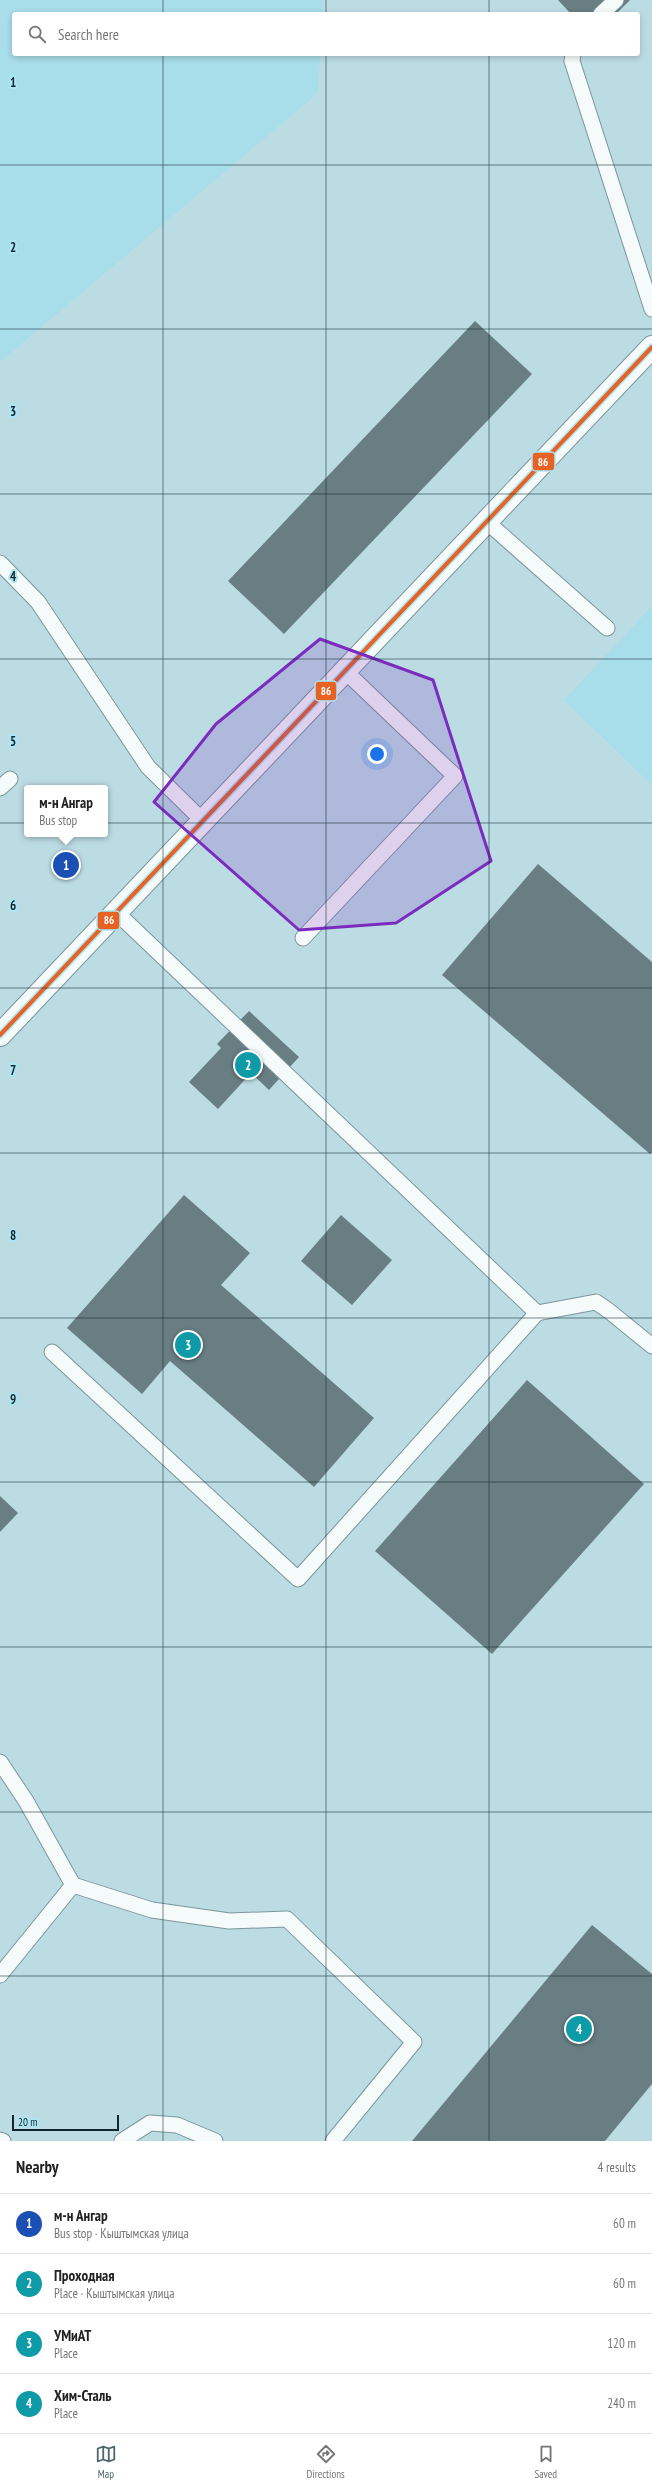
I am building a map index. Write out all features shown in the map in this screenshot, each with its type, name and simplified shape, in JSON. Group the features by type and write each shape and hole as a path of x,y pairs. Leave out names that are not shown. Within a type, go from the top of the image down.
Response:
{"main road":[{"path":"0,1035 204,822 652,347"}],"lane":[{"path":"603,12 616,0"},
{"path":"572,56 572,62 652,309"},
{"path":"487,522 607,628"},
{"path":"0,563 38,602 148,767 204,822"},
{"path":"303,938 455,776 346,672"},
{"path":"117,913 537,1313"},
{"path":"52,1352 298,1579 537,1313 596,1302 652,1346"},
{"path":"0,1762 26,1800 73,1885 152,1910 229,1921 287,1919 414,2042 333,2141"},
{"path":"0,1975 73,1885"},
{"path":"122,2141 150,2123 177,2125 215,2141"}],"highlighted area":[{"path":"320,639 433,680 491,861 396,923 299,930 154,802 216,724"}],"shaded area":[{"path":"0,0 323,0 322,12 12,12 12,56 320,56 318,93 0,362"},
{"path":"652,606 652,785 564,700"}],"building":[{"path":"558,0 630,0 618,12 569,12"},
{"path":"475,321 532,374 284,634 228,581"},
{"path":"538,864 652,962 652,1152 650,1154 442,975"},
{"path":"249,1011 299,1057 269,1090 251,1073 218,1109 189,1082 221,1048 217,1044"},
{"path":"184,1195 250,1253 221,1285 374,1418 314,1487 170,1361 142,1394 67,1328"},
{"path":"341,1215 392,1260 352,1305 301,1261"},
{"path":"527,1380 644,1484 492,1654 375,1551"},
{"path":"0,1496 18,1513 0,1532"},
{"path":"592,1925 652,1974 652,2084 605,2141 412,2141"}],"transit line":[{"name":"86","path":"0,1035 652,347"}],"place":[{"name":"м-н Ангар","path":"66,865"},
{"name":"Проходная","path":"248,1065"},
{"name":"УМиАТ","path":"188,1345"},
{"name":"Хим-Сталь","path":"579,2029"}]}
